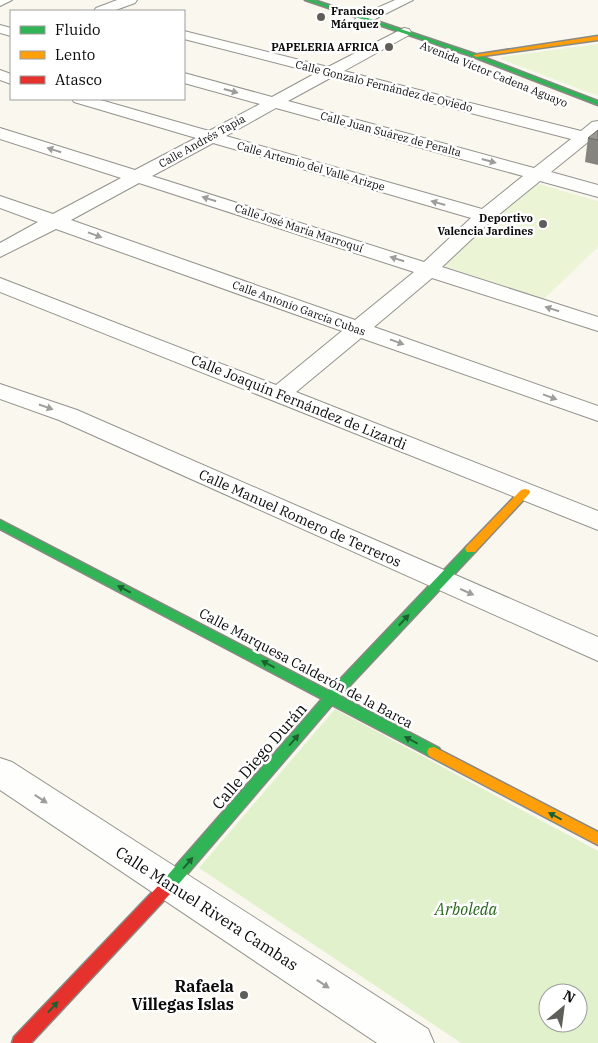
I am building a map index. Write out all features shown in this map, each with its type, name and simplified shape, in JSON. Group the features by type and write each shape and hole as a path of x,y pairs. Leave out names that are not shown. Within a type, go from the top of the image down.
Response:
{"street":[{"path":"0,2 5,0"},
{"path":"104,10 130,0"},
{"name":"Avenida Víctor Cadena Aguayo","path":"308,0 362,20 473,55 598,103"},
{"path":"362,20 406,0"},
{"name":"Avenida Víctor Cadena Aguayo","path":"398,31 458,60 598,115"},
{"name":"Calle Andrés Tapia","path":"0,251 329,72 398,31"},
{"name":"Calle Gonzalo Fernández de Oviedo","path":"185,35 329,72 591,132"},
{"path":"458,60 473,55 598,38"},
{"name":"Calle Juan Suárez de Peralta","path":"185,78 598,191"},
{"name":"Calle Artemio del Valle Arizpe","path":"84,100 485,216"},
{"path":"279,394 360,329 485,216 591,132"},
{"name":"Calle José María Marroquí","path":"0,133 428,268 598,324"},
{"name":"Calle Antonio García Cubas","path":"0,202 598,414"},
{"name":"Calle Joaquín Fernández de Lizardi","path":"0,284 598,521"},
{"name":"Calle Manuel Romero de Terreros","path":"0,391 68,415 598,650"},
{"name":"Calle Diego Durán","path":"20,1043 170,884 332,697 525,492"},
{"name":"Calle Marquesa Calderón de la Barca","path":"0,524 332,697 598,839"},
{"name":"Calle Manuel Rivera Cambas","path":"0,772 413,1043"}],"green space":[{"path":"598,44 598,96 501,59 501,57"},
{"name":"Deportivo Valencia Jardines","path":"535,183 598,201 598,247 544,299 441,265"},
{"name":"Arboleda","path":"335,709 598,851 598,1043 461,1043 199,868"}],"building":[{"path":"598,130 598,140 588,138"}],"traffic: fast":[{"path":"308,0 473,55 598,103"},
{"path":"0,524 434,752"},
{"path":"165,889 331,697 471,549"}],"traffic: slow":[{"path":"476,55 598,38"},
{"path":"471,549 525,492"},
{"path":"434,752 598,839"}],"traffic: jam":[{"path":"20,1043 165,889"}],"place":[{"name":"Francisco Márquez","path":"321,17"},
{"name":"PAPELERIA AFRICA","path":"389,47"},
{"name":"Deportivo Valencia Jardines","path":"543,224"},
{"name":"Rafaela Villegas Islas","path":"244,995"}]}
